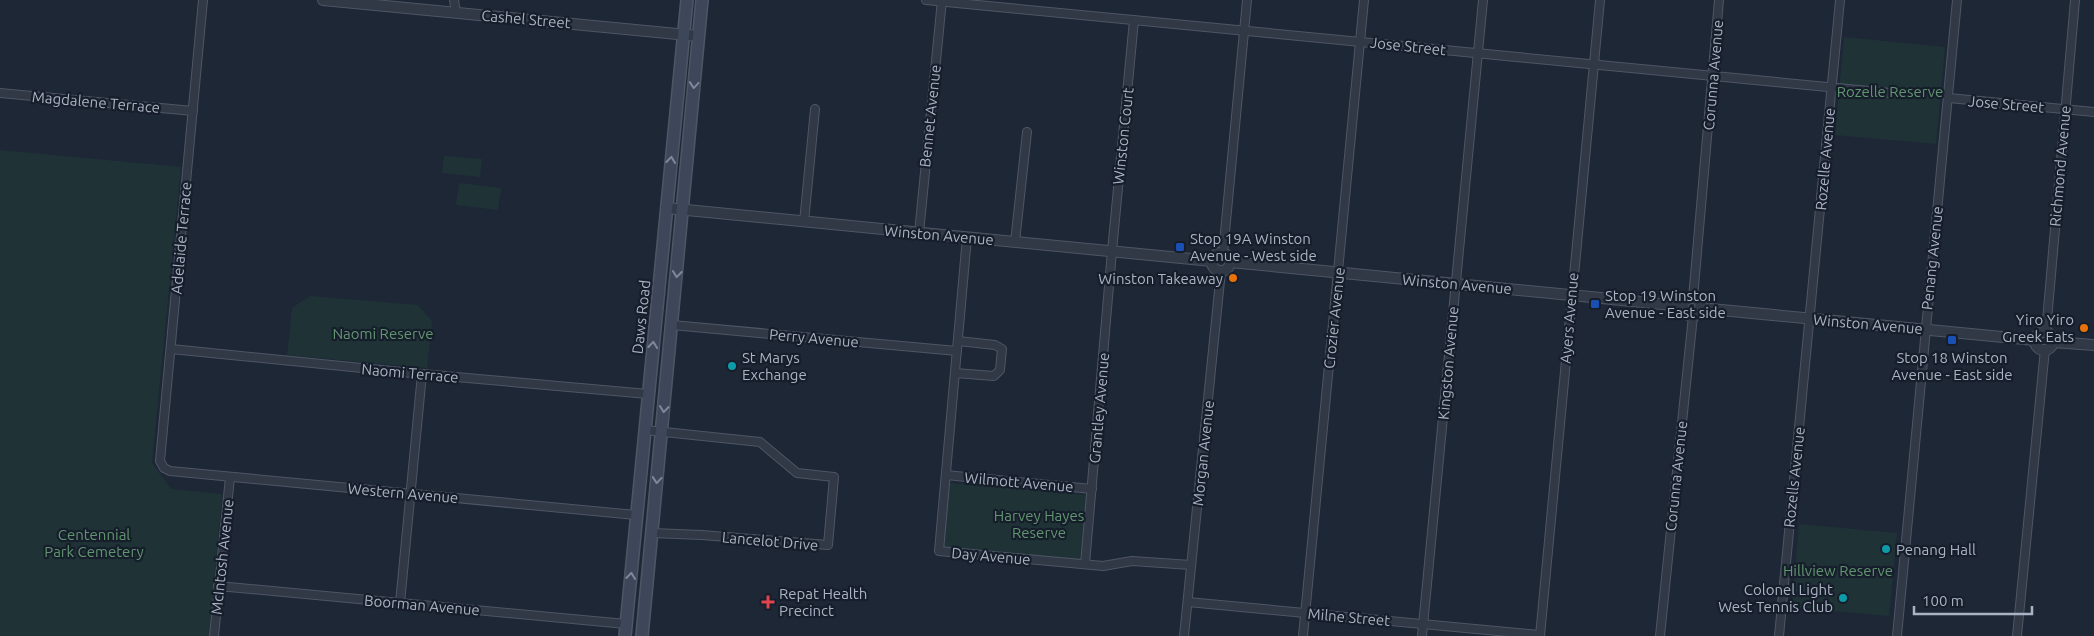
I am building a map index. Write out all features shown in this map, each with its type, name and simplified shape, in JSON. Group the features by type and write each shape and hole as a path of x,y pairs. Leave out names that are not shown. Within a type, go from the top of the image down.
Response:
{"main road":[{"name":"Daws Road","path":"625,630 687,0"},
{"name":"Daws Road","path":"642,636 702,0"},
{"path":"635,636 625,630 645,599"}],"street":[{"name":"Adelaide Terrace","path":"170,471 164,468 160,461 203,0"},
{"name":"Cashel Street","path":"323,0 698,36"},
{"path":"454,0 456,13"},
{"name":"Jose Street","path":"926,0 1890,93"},
{"path":"1223,253 1246,0"},
{"name":"Crozier Avenue","path":"1303,636 1364,0"},
{"name":"Kingston Avenue","path":"1422,636 1483,0"},
{"name":"Ayers Avenue","path":"1540,636 1600,0"},
{"name":"Corunna Avenue","path":"1693,298 1720,0"},
{"name":"Rozelle Avenue","path":"1810,318 1840,0"},
{"name":"Penang Avenue","path":"1896,636 1957,0"},
{"name":"Richmond Avenue","path":"2046,332 2075,0"},
{"name":"Bennet Avenue","path":"918,233 942,1"},
{"name":"Winston Court","path":"1112,251 1134,20"},
{"name":"Magdalene Terrace","path":"0,93 193,112"},
{"name":"Jose Street","path":"1949,98 2094,112"},
{"path":"804,222 815,109"},
{"path":"1015,242 1027,132"},
{"name":"Winston Avenue","path":"666,208 1212,261"},
{"name":"Day Avenue","path":"967,237 939,551 1103,566 1132,560 1191,566"},
{"name":"Grantley Avenue","path":"1085,564 1112,251"},
{"path":"1223,253 1229,256 1230,262 1227,269 1221,271 1215,269 1212,261 1217,254 1223,253"},
{"name":"Winston Avenue","path":"1230,262 1683,306"},
{"name":"Morgan Avenue","path":"1184,636 1221,271"},
{"path":"1693,298 1698,301 1697,312 1687,314 1683,306 1687,300 1693,298"},
{"name":"Corunna Avenue","path":"1660,636 1697,312"},
{"name":"Winston Avenue","path":"1697,312 1810,318 2035,340"},
{"name":"Rozells Avenue","path":"1778,636 1810,318"},
{"name":"Perry Avenue","path":"672,325 957,351"},
{"path":"2046,332 2051,335 2053,342 2050,347 2045,349 2037,346 2035,340 2040,333 2046,332"},
{"path":"955,373 994,376 1000,370 1001,363 1002,349 995,345 958,341"},
{"path":"2053,342 2094,345"},
{"name":"Naomi Terrace","path":"171,349 648,394"},
{"path":"2017,636 2045,349"},
{"path":"400,603 422,374"},
{"name":"Lancelot Drive","path":"645,430 760,442 796,473 834,477 828,545 652,533"},
{"name":"Western Avenue","path":"170,471 636,516"},
{"name":"Wilmott Avenue","path":"946,475 1092,489"},
{"name":"McIntosh Avenue","path":"214,636 230,477"},
{"name":"Boorman Avenue","path":"218,586 400,603 625,630"},
{"name":"Milne Street","path":"1188,602 1540,636"}],"green space":[{"name":"Rozelle Reserve","path":"1844,37 1945,47 1936,144 1835,135"},
{"name":"Centennial Park Cemetery","path":"0,150 181,167 152,463 171,489 222,494 209,636 0,636"},
{"path":"444,156 482,159 480,177 442,173"},
{"path":"459,183 501,188 498,210 456,205"},
{"name":"Naomi Reserve","path":"310,296 418,305 432,321 427,368 287,355 292,308"},
{"name":"Harvey Hayes Reserve","path":"950,483 1086,495 1080,560 944,547"},
{"name":"Hillview Reserve","path":"1799,524 1897,533 1889,616 1792,607"}],"place":[{"name":"Stop 19A Winston Avenue - West side","path":"1180,247"},
{"name":"Winston Takeaway","path":"1233,278"},
{"name":"Stop 19 Winston Avenue - East side","path":"1595,304"},
{"name":"Yiro Yiro Greek Eats","path":"2084,328"},
{"name":"Stop 18 Winston Avenue - East side","path":"1952,340"},
{"name":"St Marys Exchange","path":"732,366"},
{"name":"Penang Hall","path":"1886,549"},
{"name":"Colonel Light West Tennis Club","path":"1843,598"},
{"name":"Repat Health Precinct","path":"768,602"}]}
